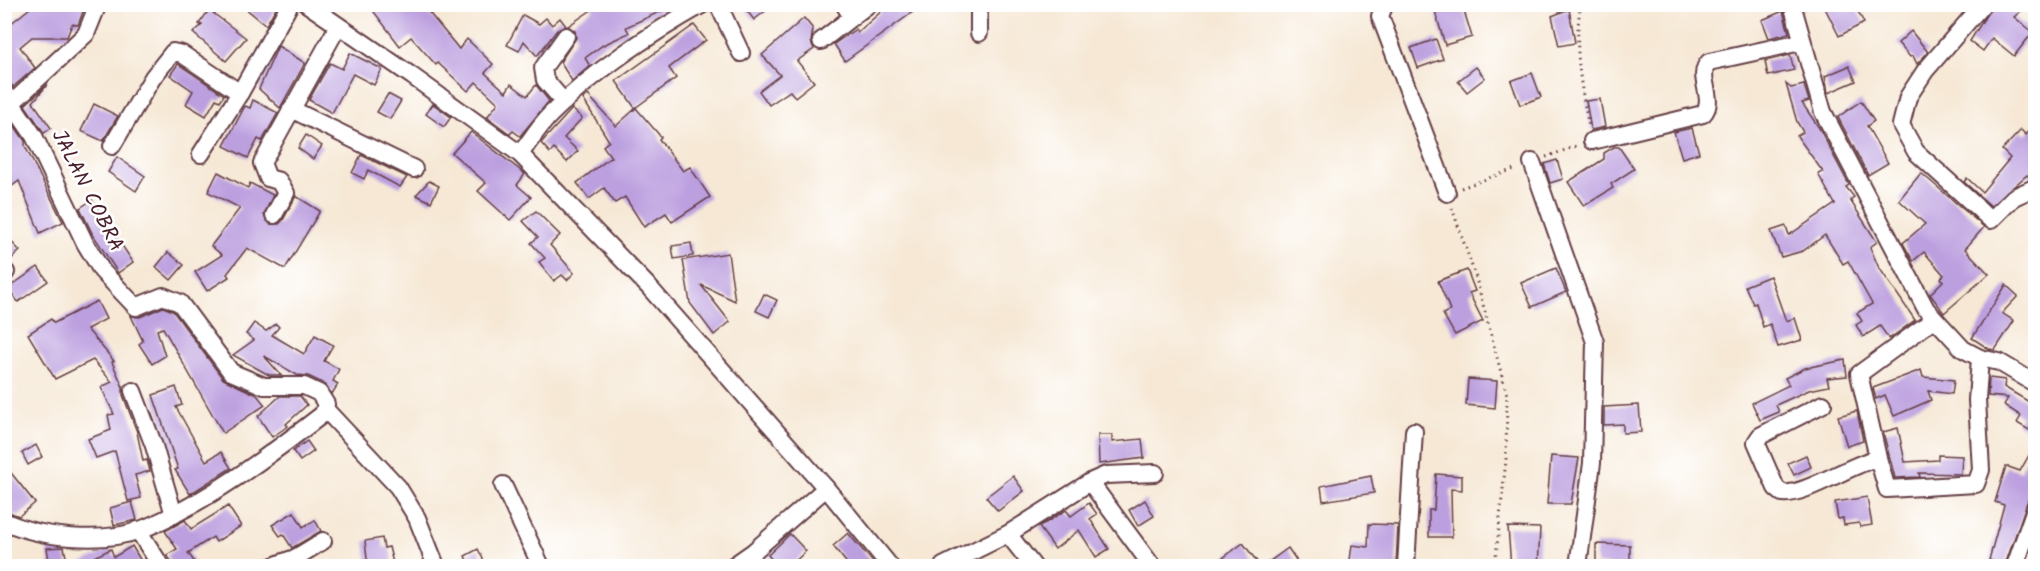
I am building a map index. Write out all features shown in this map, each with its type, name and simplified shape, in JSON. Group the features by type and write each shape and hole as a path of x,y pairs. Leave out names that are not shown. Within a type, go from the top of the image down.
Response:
{"street":[{"path":"8,97 86,34 98,4"},
{"path":"201,154 240,93 290,4"},
{"path":"307,4 337,28 412,76 520,154 648,286 826,488 890,567"},
{"path":"520,154 549,116 564,102 643,40 703,4"},
{"path":"718,4 741,53"},
{"path":"821,41 848,11 869,4"},
{"path":"979,4 979,33"},
{"path":"1385,4 1380,16 1448,193"},
{"path":"1792,4 1801,42 1823,112 1933,320 1963,349 1980,358 1999,362 2036,384"},
{"path":"1983,4 1919,80 1908,97 1901,125 1916,152 1991,220 2014,197 2036,187"},
{"path":"274,215 286,193 279,181 268,177 262,164 337,28"},
{"path":"564,102 544,80 542,72 566,36"},
{"path":"1592,141 1703,114 1709,102 1704,74 1704,67 1709,62 1801,42"},
{"path":"112,146 153,77 173,52 182,54 240,93"},
{"name":"JALAN COBRA","path":"8,97 34,136 85,243 102,271 136,307 163,296 180,303 231,372 264,386 294,385 313,390 324,398 326,410"},
{"path":"291,109 414,169"},
{"path":"1532,162 1595,342 1592,463 1578,567"},
{"path":"1933,320 1859,374 1884,486 1890,490 1979,482 1981,460 1977,400 1980,358"},
{"path":"133,391 154,446 174,514"},
{"path":"1822,404 1760,436 1756,442 1776,488 1786,494 1878,458"},
{"path":"4,521 24,531 52,535 109,536 138,530 174,514 250,467 326,410 398,487 417,518 436,567"},
{"path":"1406,567 1414,431"},
{"path":"943,567 1008,534 1089,482 1106,475 1155,473"},
{"path":"1089,482 1152,567"},
{"path":"503,485 541,567"},
{"path":"732,567 753,552 826,488"},
{"path":"2015,567 2036,506"},
{"path":"138,530 161,567"},
{"path":"1008,534 1033,567"},
{"path":"273,567 295,558 323,541"}],"path":[{"path":"1495,567 1506,460 1507,395 1476,278 1448,193 1592,141 1580,74 1578,27 1581,4"}],"building":[{"path":"35,4 86,4 78,25 72,24 67,37 32,37 20,47 35,68 13,87 4,75 4,29"},
{"path":"240,4 278,4 266,25"},
{"path":"368,4 422,4 459,49 467,39 493,64 485,73 506,92 511,84 527,96 536,85 549,101 520,136 513,131 510,134 487,117 498,103 476,82 468,91 438,63 436,65 411,37 400,46"},
{"path":"591,4 677,4 626,27 629,33 603,45 585,58 590,66 572,81 560,62 576,38 575,31 568,26 593,9"},
{"path":"742,4 774,4 754,20"},
{"path":"894,4 924,4 845,61 834,44 856,29 858,32 884,9 886,11"},
{"path":"1433,4 1462,4 1472,37 1445,45"},
{"path":"1823,4 1854,4 1864,23 1839,36"},
{"path":"1993,4 2015,4 2021,11 2014,17 2033,32 2014,56 1992,38 1983,51 1970,41"},
{"path":"1569,9 1575,43 1559,46 1552,16"},
{"path":"209,10 246,38 226,61 193,33 202,25 199,24"},
{"path":"1783,11 1789,33 1769,38 1762,20"},
{"path":"523,15 539,24 546,18 552,25 560,18 566,26 557,30 537,56 524,41 519,51 507,45"},
{"path":"804,18 813,29 811,42 814,49 797,61 814,82 795,97 790,91 769,105 759,91 780,75 762,55"},
{"path":"694,25 706,40 669,68 676,78 635,108 616,81"},
{"path":"1911,31 1928,52 1917,64 1913,56 1910,57 1898,43"},
{"path":"1436,39 1443,59 1418,68 1411,48"},
{"path":"278,46 305,63 280,108 259,89"},
{"path":"350,53 382,69 374,85 353,74 332,113 309,100 330,63 342,69"},
{"path":"1790,55 1794,70 1768,76 1765,61"},
{"path":"178,64 224,95 220,101 216,99 206,116 186,104 193,91 170,75"},
{"path":"1849,66 1856,81 1828,93 1825,76"},
{"path":"1476,67 1485,78 1467,92 1458,81"},
{"path":"1532,73 1541,97 1520,105 1511,81"},
{"path":"48,84 33,102 51,128 44,133 25,105"},
{"path":"1786,84 1791,88 1804,85 1809,101 1802,103 1819,128 1849,185 1846,187 1854,197 1850,200 1877,242 1870,247 1878,266 1915,320 1889,339 1880,326 1863,337 1856,325 1862,321 1857,313 1872,304 1848,261 1843,264 1825,235 1803,251 1781,257 1771,231 1786,226 1789,235 1835,204 1818,174 1823,172 1797,136 1803,132 1797,122"},
{"path":"388,94 401,101 390,119 377,112"},
{"path":"588,95 616,126 636,108 661,137 659,139 683,171 690,167 710,197 672,222 666,213 644,227 625,197 615,203 604,188 589,199 577,183 611,157 603,146 609,141 583,99"},
{"path":"1600,99 1605,127 1591,130 1586,101"},
{"path":"253,100 278,113 262,141 258,139 248,158 224,146 245,106 250,108"},
{"path":"1861,101 1874,121 1867,126 1888,163 1868,175 1838,117"},
{"path":"94,104 118,116 103,141 81,131"},
{"path":"433,104 451,117 444,127 426,114"},
{"path":"572,109 582,118 564,138 578,151 567,162 554,149 550,153 541,143"},
{"path":"7,115 25,141 25,146 63,222 40,233 19,181 4,192 4,117"},
{"path":"2036,124 2036,177 2030,178 2027,175 1991,206 1964,182 1967,178 1982,192 2010,158 2002,150 2021,130 2026,135"},
{"path":"1692,128 1699,153 1682,158 1674,132"},
{"path":"471,132 525,174 517,185 531,197 510,220 478,191 486,183 452,153"},
{"path":"306,135 322,146 313,159 298,148"},
{"path":"1614,147 1619,147 1634,169 1611,184 1613,188 1584,206 1568,182 1604,159 1604,153"},
{"path":"361,155 407,177 400,187 368,170 364,179 352,173"},
{"path":"117,157 145,176 136,191 108,172"},
{"path":"1557,160 1563,179 1550,183 1544,164"},
{"path":"218,172 248,188 250,183 273,195 264,215 270,224 279,224 283,220 296,196 320,211 285,269 247,248 227,274 229,277 207,291 195,272 222,255 211,246 240,208 208,192"},
{"path":"1921,173 1984,227 1965,249 1989,274 1944,313 1930,294 1943,281 1941,278 1944,275 1924,252 1913,261 1903,243 1925,224 1899,200"},
{"path":"429,181 439,186 431,202 416,195"},
{"path":"92,200 133,262 118,273 92,233 80,208"},
{"path":"536,211 560,235 550,245 574,273 567,280 562,275 554,281 539,262 545,258 531,243 538,237 523,221"},
{"path":"4,234 20,251 8,262 4,262"},
{"path":"691,243 693,256 674,259 672,246"},
{"path":"168,252 184,265 171,280 156,267"},
{"path":"728,253 735,301 701,285 730,322 714,335 690,303 683,260"},
{"path":"38,267 48,281 18,302 8,288"},
{"path":"1556,268 1566,292 1532,307 1521,283"},
{"path":"1467,270 1475,291 1469,293 1483,321 1455,335 1443,314 1450,310 1438,281"},
{"path":"1770,276 1786,321 1795,318 1802,340 1778,347 1770,324 1763,327 1756,303 1753,304 1745,286"},
{"path":"2006,285 2018,296 2002,313 2014,321 1995,350 1989,349 1972,338"},
{"path":"764,294 777,300 769,317 756,311"},
{"path":"97,301 106,319 87,329 114,361 112,362 123,387 123,395 137,432 143,461 147,460 150,471 135,475 141,498 128,501 115,451 96,458 88,439 111,430 108,415 114,414 101,387 112,382 93,360 55,379 28,334 51,319 54,323"},
{"path":"163,307 173,311 223,379 257,395 265,405 223,433 163,328 157,330 165,356 152,364 139,344 143,341 131,316 140,317"},
{"path":"254,323 266,331 276,324 279,327 272,335 304,354 315,335 333,345 324,361 339,369 333,381 338,384 332,394 323,383 308,376 297,375 264,356 281,375 269,375 233,355 254,340 246,334"},
{"path":"1845,360 1847,376 1827,378 1829,386 1809,390 1776,405 1779,412 1760,420 1752,403 1789,385 1785,378 1805,368"},
{"path":"1921,370 1923,377 1954,380 1952,394 1928,391 1931,400 1894,416 1885,395 1876,399 1873,388"},
{"path":"1989,378 2005,380 2004,387 2036,406 2036,434 2017,423 2021,416 2004,405 2008,398 1988,396"},
{"path":"1468,379 1497,381 1495,408 1466,405"},
{"path":"176,387 182,405 176,407 206,461 221,452 231,468 190,494 175,470 178,469 153,395"},
{"path":"280,396 300,396 307,405 286,424 288,426 272,437 258,416"},
{"path":"1639,405 1641,432 1623,433 1623,424 1604,425 1604,407"},
{"path":"1857,411 1863,441 1847,446 1838,416"},
{"path":"1898,428 1905,462 1938,460 1938,455 1962,456 1961,474 1919,473 1920,477 1895,478 1883,432"},
{"path":"1098,435 1112,435 1112,442 1142,439 1144,458 1099,464"},
{"path":"307,441 314,451 300,461 293,451"},
{"path":"2036,443 2036,477 2005,565 1989,560 2004,505 1995,502 2006,466 2020,471"},
{"path":"36,445 42,457 28,465 22,453"},
{"path":"1806,455 1811,467 1794,475 1788,463"},
{"path":"1551,456 1579,458 1571,504 1547,504"},
{"path":"4,464 35,503 19,516 11,513 4,504"},
{"path":"1436,474 1462,476 1462,490 1451,489 1452,537 1429,537 1429,510 1434,510"},
{"path":"1013,476 1024,491 998,511 986,497"},
{"path":"1371,476 1374,493 1323,501 1321,486"},
{"path":"1867,497 1872,525 1860,527 1859,523 1844,525 1843,518 1838,519 1835,502"},
{"path":"1145,500 1154,516 1138,526 1129,510"},
{"path":"132,502 137,520 114,525 110,508"},
{"path":"1089,503 1097,514 1090,519 1109,549 1096,557 1079,530 1055,549 1039,527 1066,510 1071,516"},
{"path":"228,506 241,526 216,542 213,537 188,553 194,561 186,567 175,567 167,555 177,549 165,531 185,520 191,529"},
{"path":"294,512 303,527 315,520 321,531 292,548 283,534 280,536 272,525"},
{"path":"1369,524 1398,525 1396,567 1349,567 1352,545 1368,547"},
{"path":"1508,527 1540,528 1538,567 1511,567"},
{"path":"848,533 877,567 850,567 833,546"},
{"path":"790,534 806,551 789,567 778,567 768,555"},
{"path":"382,538 384,548 389,547 394,567 368,567 365,541"},
{"path":"1243,543 1261,567 1230,567 1223,558"},
{"path":"1596,544 1630,545 1630,567 1596,564"},
{"path":"132,546 141,561 132,567 73,567 111,549 114,557"},
{"path":"64,547 68,567 50,567 47,548"},
{"path":"1288,548 1301,567 1262,567"},
{"path":"478,549 487,567 470,567 465,556"}]}
